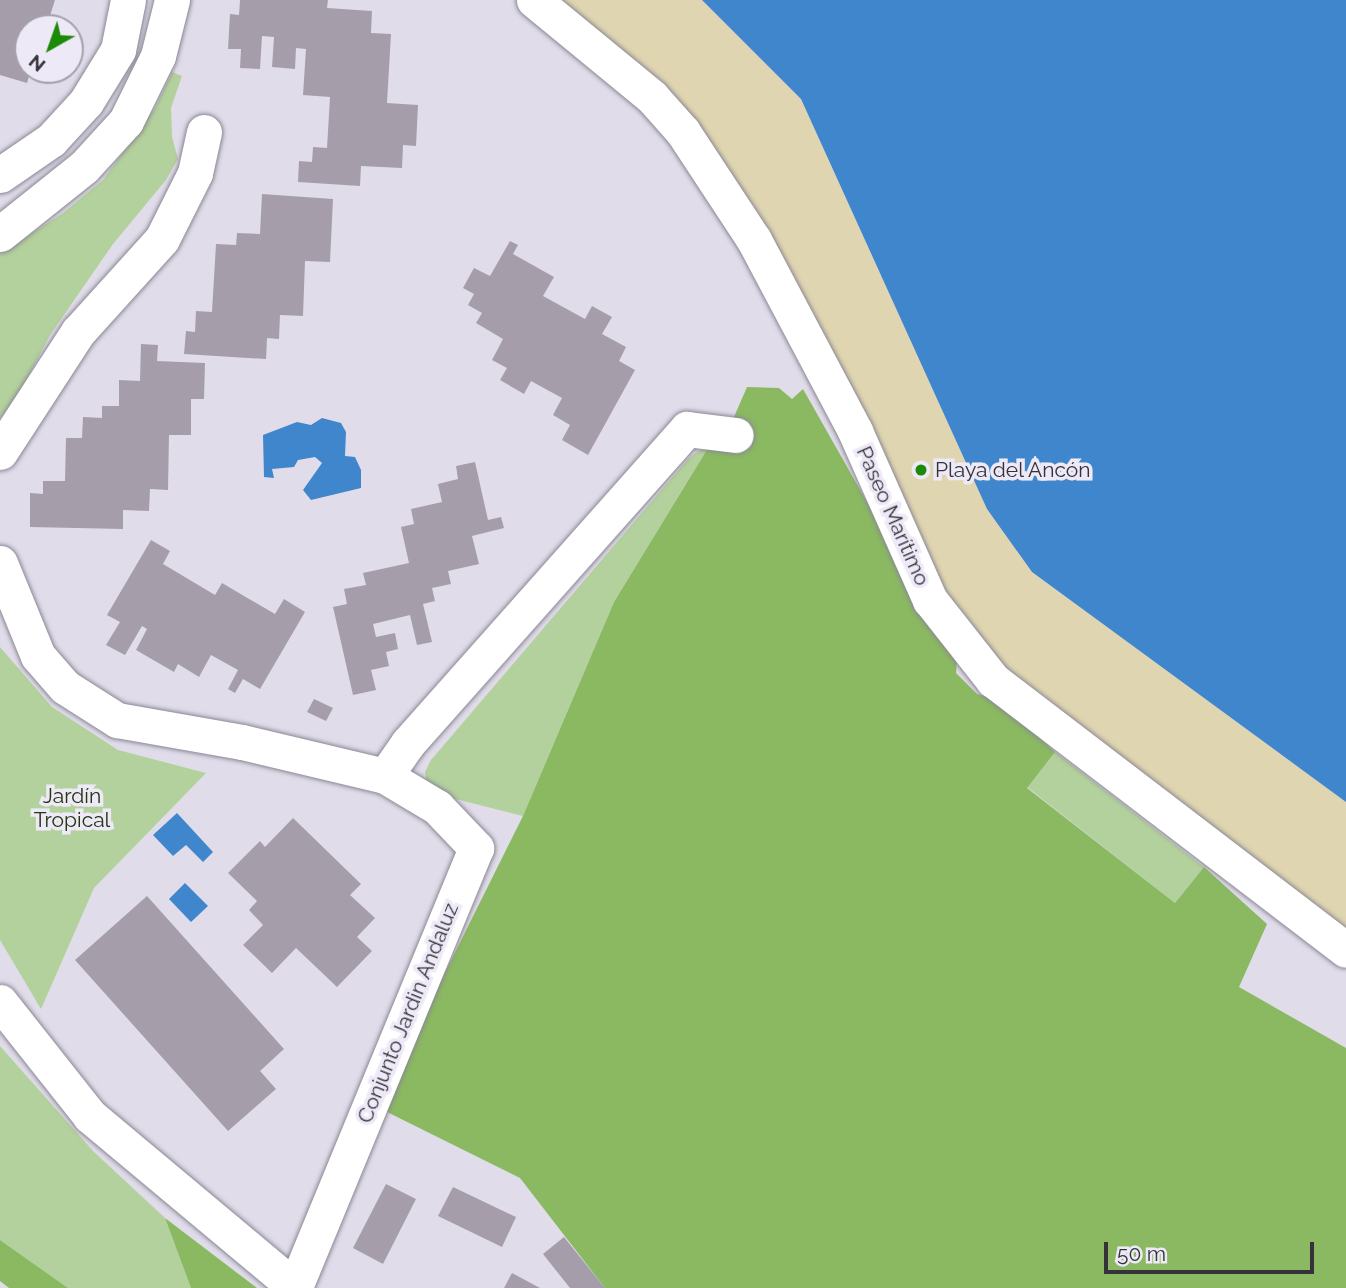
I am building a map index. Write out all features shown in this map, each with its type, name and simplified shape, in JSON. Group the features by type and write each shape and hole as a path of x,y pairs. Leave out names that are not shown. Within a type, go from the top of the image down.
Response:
{"street":[{"path":"0,175 51,140 86,102 118,50 128,0"},
{"path":"0,234 83,167 126,121 159,56 172,0"},
{"name":"Paseo Marítimo","path":"534,0 652,97 683,132 754,240 855,431 930,600 993,680 1346,950"},
{"path":"0,452 78,332 162,239 195,173 204,132"},
{"path":"385,776 408,743 687,429 736,435"},
{"name":"Conjunto Jardin Andaluz","path":"0,563 38,656 65,687 117,720 242,742 385,776 437,807 476,848 295,1288"},
{"path":"0,1002 90,1116 295,1288"}],"green space":[{"path":"172,72 182,76 171,108 172,137 178,159 166,180 113,244 50,335 20,392 0,418 0,254 63,213 103,180 155,108"},
{"path":"747,387 779,388 792,399 803,389 957,661 956,673 977,694 997,699 1055,752 1027,788 1175,903 1204,867 1267,924 1239,987 1346,1048 1346,1288 605,1288 520,1178 383,1110 397,1069 523,816 614,602 708,448 734,417"},
{"path":"708,448 614,602 523,816 440,795 427,784 425,772 431,760 688,459 698,451"},
{"name":"Jardín Tropical","path":"0,647 52,707 118,750 206,773 94,888 41,1009 0,940"},
{"path":"1055,752 1204,867 1175,903 1027,787"},
{"path":"0,1046 93,1151 165,1218 191,1288 68,1288 0,1240"},
{"path":"165,1218 257,1288 191,1288"},
{"path":"0,1240 68,1288 9,1288 0,1281"}],"sand":[{"name":"Playa del Ancón","path":"534,0 702,0 801,99 987,509 1032,572 1346,802 1346,950 993,680 683,133"}],"water":[{"path":"702,0 1346,0 1346,802 1032,572 987,509 801,99"},
{"path":"322,418 341,423 346,432 345,456 355,457 361,470 361,488 311,500 303,490 322,463 315,457 298,460 294,467 272,469 274,478 264,477 263,435 297,422 311,425"},
{"path":"177,813 213,852 203,862 186,845 173,856 153,835"},
{"path":"185,883 208,906 191,922 169,899"}],"building":[{"path":"0,0 55,0 51,14 14,14 14,79 0,75"},
{"path":"240,0 328,0 327,8 372,11 371,33 391,34 387,103 418,105 416,146 403,145 402,168 361,166 360,186 298,182 299,161 312,162 313,147 327,148 330,97 303,95 306,49 296,48 295,69 272,67 274,37 262,36 260,69 240,68 241,49 228,49 230,14 239,15"},
{"path":"262,194 333,199 330,262 305,261 303,316 280,315 279,339 267,338 266,359 184,354 186,331 195,332 196,311 212,312 216,244 236,245 237,233 260,234"},
{"path":"510,241 518,245 513,254 554,277 543,296 585,319 592,306 612,317 602,334 626,347 619,361 635,370 588,455 562,440 570,425 553,415 562,398 531,381 524,394 500,380 507,368 492,360 503,339 476,323 482,313 468,305 474,294 463,288 474,268 490,276"},
{"path":"141,344 158,345 157,361 205,363 204,399 191,399 191,435 169,435 168,490 150,489 149,511 123,510 123,529 30,527 30,493 43,494 43,481 65,481 66,438 82,438 83,417 102,418 102,406 119,406 119,380 140,381"},
{"path":"475,462 488,520 501,517 504,528 472,536 479,564 448,571 451,584 432,588 435,601 423,604 432,642 417,645 410,615 373,624 376,637 395,633 398,649 386,652 389,666 371,670 376,690 353,695 333,607 347,604 344,589 366,585 363,573 409,563 401,527 414,524 411,509 442,502 438,484 458,479 456,466"},
{"path":"151,540 170,551 163,564 215,595 222,583 275,614 284,599 305,612 260,689 243,679 235,693 228,689 238,670 211,655 199,677 178,664 174,672 136,650 147,629 142,626 125,655 106,645 120,622 107,615"},
{"path":"314,699 333,708 326,721 307,712"},
{"path":"293,818 361,884 350,895 375,918 357,937 372,951 337,987 296,948 272,973 243,945 263,925 249,910 257,901 228,873 260,841 265,847"},
{"path":"147,896 284,1049 260,1071 276,1089 228,1131 75,960"},
{"path":"386,1184 416,1199 383,1264 353,1248"},
{"path":"453,1187 516,1217 502,1247 438,1216"},
{"path":"564,1237 605,1288 570,1288 543,1254"},
{"path":"512,1273 540,1288 504,1288"}],"place":[{"name":"Playa del Ancón","path":"921,470"}]}
